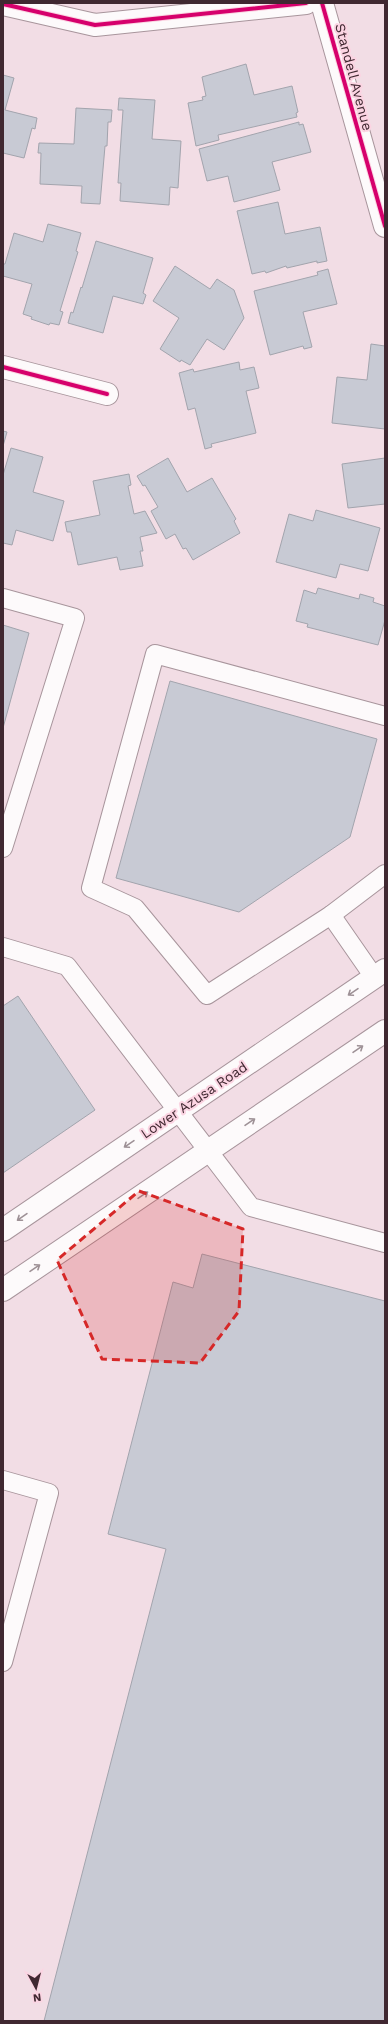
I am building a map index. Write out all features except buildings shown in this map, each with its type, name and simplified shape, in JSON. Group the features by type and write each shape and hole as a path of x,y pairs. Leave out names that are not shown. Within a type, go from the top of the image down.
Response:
{"main road":[{"path":"3,4 95,25 306,3"},
{"name":"Standell Avenue","path":"322,3 385,226"},
{"path":"3,367 107,394"},
{"name":"Lower Azusa Road","path":"3,1230 380,974"},
{"path":"3,1290 385,1031"}],"lane":[{"path":"3,598 75,618 3,848"},
{"path":"385,716 155,654 91,888 135,908 207,995 331,915 385,874"},
{"path":"331,915 380,974"},
{"path":"3,947 67,966 250,1207 385,1243"},
{"path":"3,1480 49,1493 3,1662"}],"highlighted area":[{"path":"139,1191 243,1229 239,1311 200,1363 102,1359 57,1260"}],"cycle path":[{"path":"3,4 95,25 306,3"},
{"path":"322,3 385,226"},
{"path":"3,367 107,394"}]}
